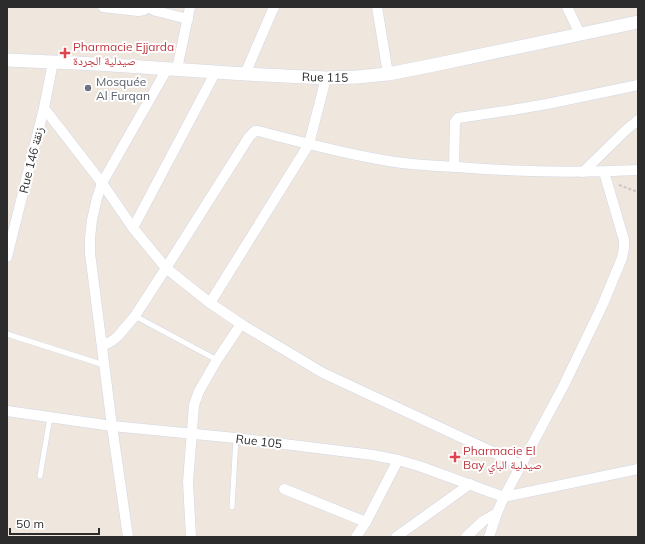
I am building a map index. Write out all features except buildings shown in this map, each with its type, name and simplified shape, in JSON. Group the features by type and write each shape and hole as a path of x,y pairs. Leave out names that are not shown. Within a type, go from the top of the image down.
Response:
{"street":[{"path":"103,7 138,11 144,10 148,7 156,11 188,19"},
{"path":"128,537 104,364 90,253 90,238 94,208 102,182 172,69 188,19 190,7"},
{"path":"245,74 274,7"},
{"path":"377,7 388,74"},
{"path":"567,7 580,34"},
{"name":"Rue 115","path":"7,60 172,69 215,73 326,78 358,77 388,74 434,65 638,22"},
{"name":"Rue 146 زنقة","path":"7,257 44,108 53,62"},
{"path":"134,228 215,73"},
{"path":"210,302 309,144 326,78"},
{"path":"454,167 455,124 458,118 547,104 638,84"},
{"path":"44,108 102,182 134,228 166,268 210,302 240,324 323,373 521,465"},
{"path":"583,172 638,120"},
{"path":"102,346 118,336 135,316 245,143 255,131 350,154 416,165 526,171 604,172 638,170"},
{"path":"489,537 504,497 564,384 603,304 622,258 624,240 604,172"},
{"path":"190,537 188,482 194,405 197,394 240,324"},
{"name":"Rue 105","path":"7,411 112,426 191,433 373,455 419,466 504,497"},
{"path":"356,537 366,522 398,460"},
{"path":"504,497 638,469"},
{"path":"396,537 470,484"},
{"path":"284,489 366,522"},
{"path":"466,537 483,521 498,513"}],"lane":[{"path":"135,316 217,360"},
{"path":"7,334 104,364"},
{"path":"40,476 50,417"},
{"path":"232,507 236,438"}],"path":[{"path":"607,182 638,192"}],"place":[{"name":"Pharmacie Ejjarda صيدلية الجردة","path":"65,53"},
{"name":"Mosquée Al Furqan","path":"88,88"},
{"name":"Pharmacie El Bay صيدلية الباي","path":"455,457"}]}
